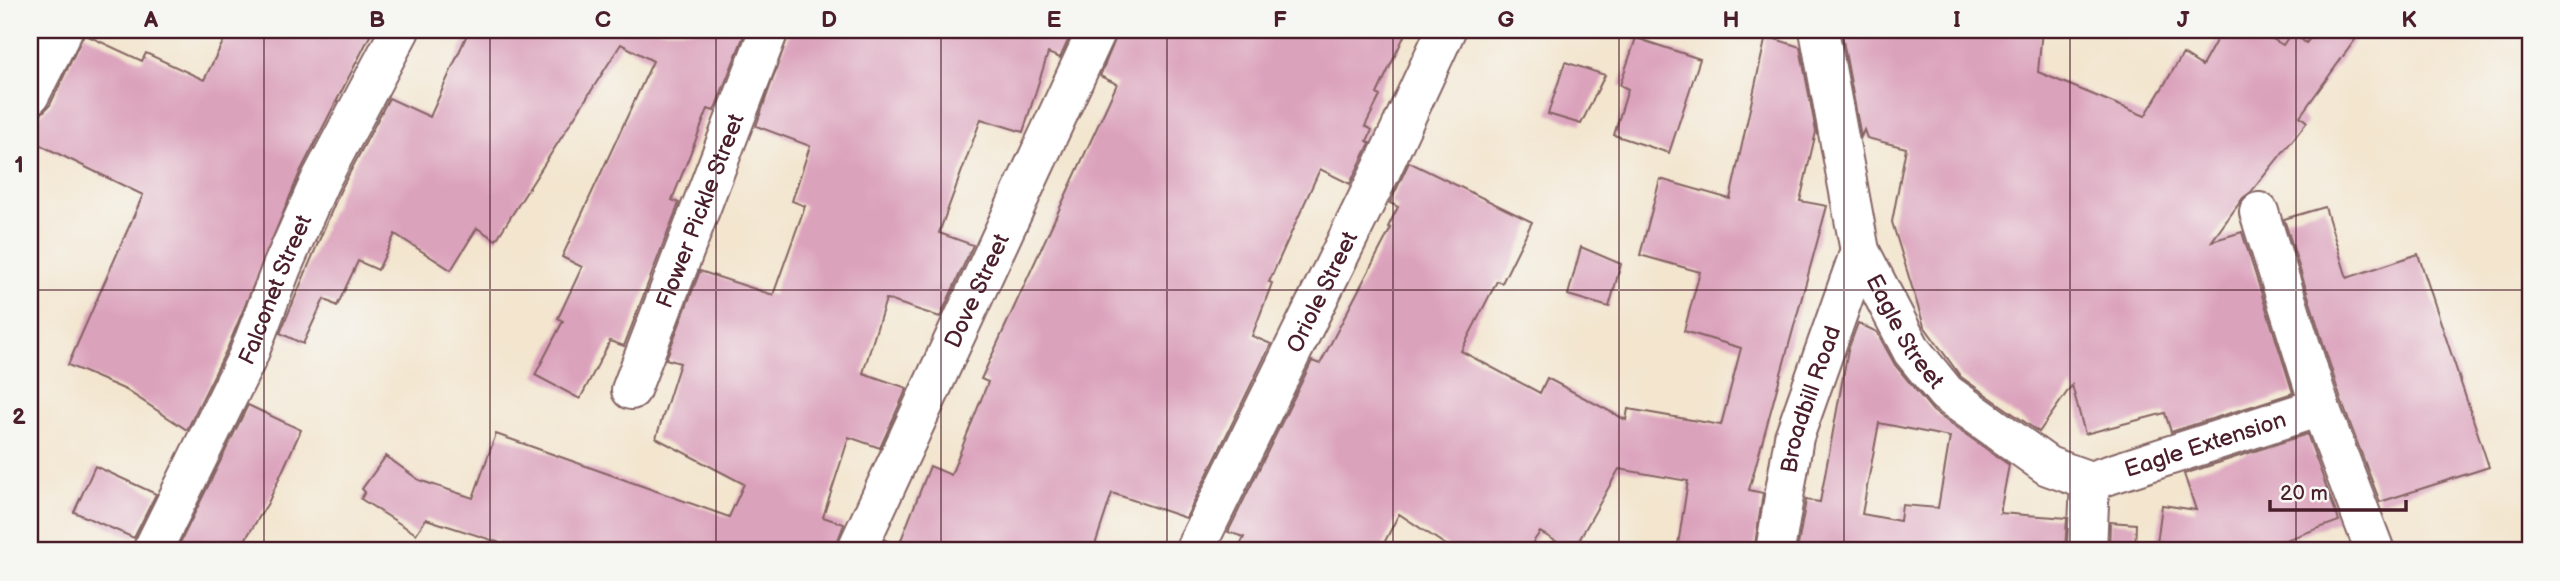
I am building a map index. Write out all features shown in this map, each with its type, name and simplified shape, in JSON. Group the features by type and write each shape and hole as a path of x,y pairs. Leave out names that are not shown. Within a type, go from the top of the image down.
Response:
{"street":[{"path":"30,95 63,30"},
{"name":"Falconet Street","path":"152,551 248,356 282,267 320,181 400,30"},
{"name":"Flower Pickle Street","path":"631,390 769,30"},
{"name":"Dove Street","path":"856,551 1097,30"},
{"name":"Oriole Street","path":"1194,551 1381,171 1446,30"},
{"name":"Eagle Street","path":"1819,30 1860,251 1912,351 1946,393 2048,466 2091,481"},
{"path":"2259,212 2320,407 2375,551"},
{"name":"Broadbill Road","path":"1775,551 1794,437 1860,251"},
{"name":"Eagle Extension","path":"2091,481 2320,407"},
{"path":"2087,551 2091,481"}],"building":[{"path":"229,30 373,30 300,172 228,347 187,430 126,390 68,365 143,195 30,140 30,117 41,114 50,105 84,34 142,61 146,53 204,80"},
{"path":"469,30 746,30 714,111 708,109 672,200 679,203 624,346 610,341 580,399 535,375 563,321 558,318 582,267 562,257 653,61 621,44 496,240 477,228 451,270 395,234 378,270 358,261 337,306 324,299 303,344 280,333 340,191 389,98 430,117"},
{"path":"790,30 1073,30 1060,58 1048,53 1023,132 981,119 939,233 973,245 940,317 886,299 863,373 907,388 880,448 849,437 823,517 844,524 834,551 494,551 498,542 426,519 416,534 361,499 365,492 362,489 386,456 419,480 473,498 496,434 729,517 744,484 656,438 680,363 666,359 700,271 773,295 805,206 792,201 810,146 756,126"},
{"path":"1119,30 1407,30 1365,126 1372,130 1367,141 1370,143 1350,184 1320,169 1269,282 1272,283 1252,336 1271,344 1186,518 1112,493 1093,551 880,551 885,540 899,545 930,466 951,475 988,382 981,379 1117,84 1100,76"},
{"path":"1841,30 2042,30 2038,72 2145,116 2183,54 2202,66 2222,30 2257,30 2283,45 2292,32 2306,43 2317,30 2362,30 2300,116 2307,122 2251,192 2243,198 2212,241 2242,232 2293,393 2171,432 2165,413 2085,434 2072,385 2039,432 1961,377 1924,326 1892,222 1906,148 1867,138 1864,130 1861,137"},
{"path":"1766,36 1800,47 1816,132 1800,201 1827,206 1749,490 1763,493 1754,551 1677,551 1688,481 1619,469 1573,551 1540,532 1527,551 1455,551 1399,514 1380,551 1237,551 1244,537 1228,532 1312,361 1320,364 1391,228 1388,227 1398,207 1390,203 1409,162 1532,222 1502,283 1497,281 1461,351 1540,393 1547,378 1626,420 1628,409 1721,425 1741,348 1684,331 1700,272 1640,255 1660,179 1730,199"},
{"path":"1636,38 1700,59 1669,153 1614,135 1628,89 1620,85"},
{"path":"1565,62 1605,75 1581,124 1548,114"},
{"path":"2325,207 2347,278 2418,254 2489,467 2380,502 2341,400 2284,219"},
{"path":"1581,247 1621,264 1609,307 1568,295"},
{"path":"1858,323 1877,332 1895,365 1933,411 2009,465 2000,513 2067,518 2065,551 2023,551 1962,543 1962,551 1797,551 1806,500 1820,502 1848,350","holes":["1879,423 1950,437 1938,508 1902,505 1900,521 1862,514"]},
{"path":"248,405 301,430 268,503 238,551 176,551"},
{"path":"2307,434 2339,521 2255,551 2156,551 2162,505 2196,510 2184,474"},
{"path":"95,466 156,494 134,538 74,512"},
{"path":"2110,522 2136,524 2135,551 2109,551"}]}
